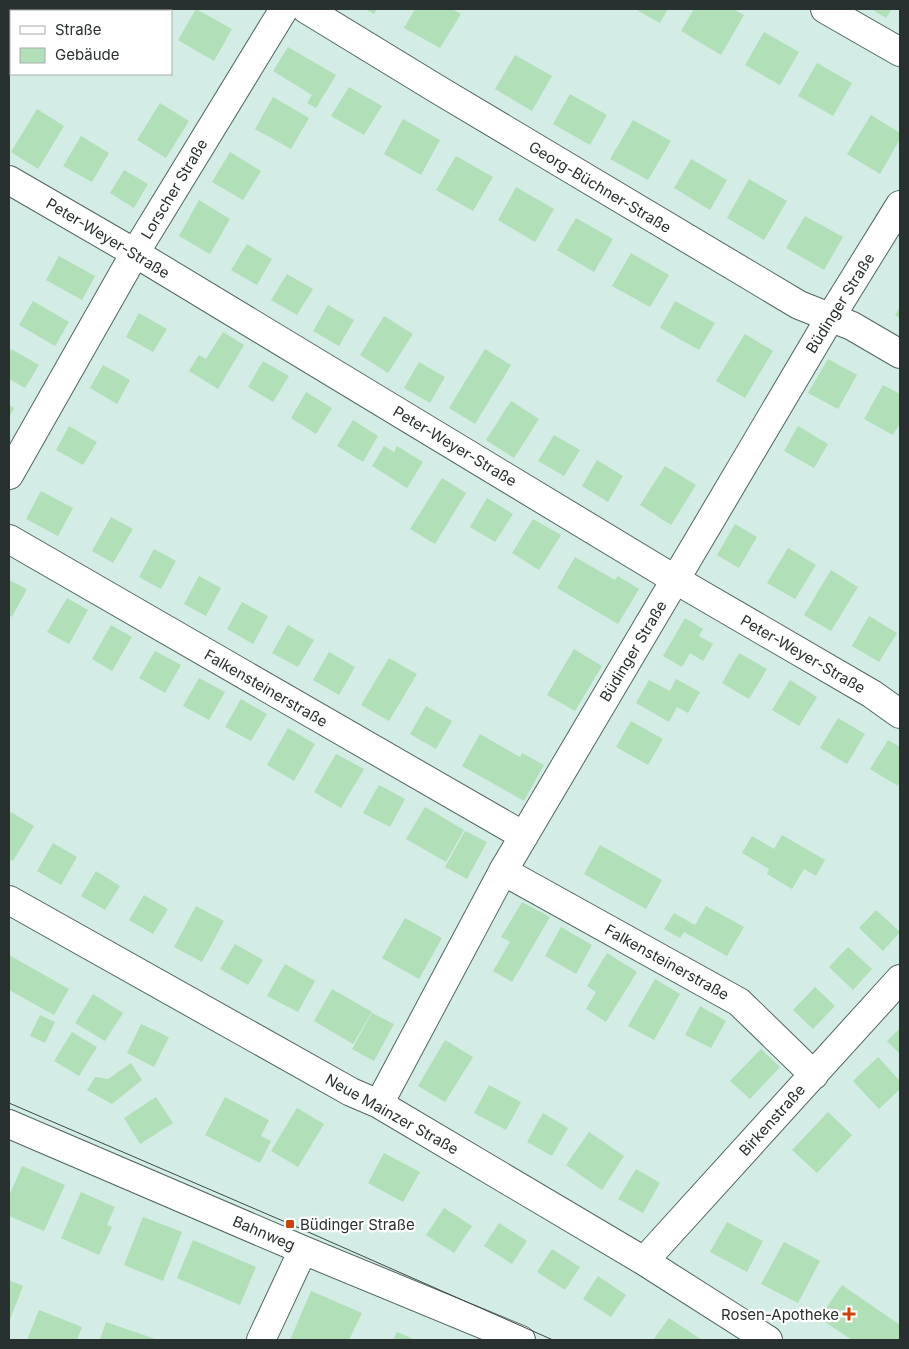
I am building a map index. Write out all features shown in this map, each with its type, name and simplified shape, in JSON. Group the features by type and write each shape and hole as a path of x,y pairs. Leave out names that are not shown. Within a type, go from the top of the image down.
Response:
{"street":[{"name":"Lorscher Straße","path":"9,475 135,253 284,9"},
{"name":"Georg-Büchner-Straße","path":"306,9 799,305 852,326 900,354"},
{"path":"825,9 900,52"},
{"name":"Peter-Weyer-Straße","path":"9,180 135,253 676,580 872,694 900,714"},
{"name":"Büdinger Straße","path":"379,1104 503,871 830,318 900,206"},
{"name":"Falkensteinerstraße","path":"9,539 524,836"},
{"name":"Falkensteinerstraße","path":"503,871 739,1002 814,1075"},
{"name":"Neue Mainzer Straße","path":"9,900 343,1087 379,1104 644,1260 768,1340"},
{"name":"Birkenstraße","path":"644,1260 900,980"},
{"name":"Bahnweg","path":"9,1124 303,1250 521,1340"},
{"path":"261,1340 303,1250"}],"building":[{"path":"196,9 232,29 214,61 178,40"},
{"path":"365,9 377,9 374,14"},
{"path":"415,9 452,9 461,14 440,48 404,28"},
{"path":"635,9 668,9 660,23"},
{"path":"694,9 733,9 744,15 721,55 681,31"},
{"path":"871,9 892,9 886,18"},
{"path":"764,32 799,52 780,85 745,65"},
{"path":"288,47 336,75 316,108 307,103 312,95 273,71"},
{"path":"515,55 552,76 532,111 495,89"},
{"path":"817,63 852,83 833,116 798,96"},
{"path":"349,87 382,106 364,135 331,116"},
{"path":"570,94 607,115 590,145 553,124"},
{"path":"273,97 309,118 291,149 255,129"},
{"path":"160,103 189,121 166,158 137,140"},
{"path":"37,109 64,126 38,169 11,152"},
{"path":"871,115 900,133 900,139 880,174 847,154"},
{"path":"403,119 440,140 421,175 384,154"},
{"path":"633,120 671,141 648,180 610,159"},
{"path":"81,136 109,153 92,182 63,166"},
{"path":"230,152 261,171 243,200 212,182"},
{"path":"456,156 493,177 473,211 436,190"},
{"path":"691,159 727,180 710,210 674,188"},
{"path":"124,170 148,184 134,208 110,193"},
{"path":"749,179 787,201 764,240 727,218"},
{"path":"516,187 554,209 535,242 498,220"},
{"path":"199,200 230,219 210,254 179,236"},
{"path":"805,216 843,237 824,270 786,248"},
{"path":"576,218 613,239 594,272 557,250"},
{"path":"247,244 272,259 257,285 231,270"},
{"path":"631,253 669,275 650,307 612,286"},
{"path":"59,256 95,276 82,300 46,280"},
{"path":"287,274 313,289 297,315 271,300"},
{"path":"33,301 69,322 55,346 19,325"},
{"path":"675,301 715,323 699,350 660,328"},
{"path":"328,305 354,320 339,346 313,331"},
{"path":"900,307 900,319 895,315"},
{"path":"139,313 167,329 153,352 126,337"},
{"path":"384,316 413,334 388,373 360,355"},
{"path":"223,332 244,345 218,389 189,371 199,355 206,359"},
{"path":"745,334 773,351 745,398 716,381"},
{"path":"11,349 39,365 25,388 9,379 9,354"},
{"path":"485,349 511,365 475,424 449,408"},
{"path":"828,359 857,375 838,409 808,393"},
{"path":"263,361 289,376 273,402 248,387"},
{"path":"419,362 445,377 430,403 404,388"},
{"path":"103,365 130,380 117,404 90,388"},
{"path":"883,385 900,394 900,423 893,435 864,419"},
{"path":"306,392 332,408 316,434 291,418"},
{"path":"511,401 539,419 514,458 486,440"},
{"path":"9,405 14,408 9,417"},
{"path":"353,420 378,436 363,462 337,446"},
{"path":"69,426 97,442 83,465 56,450"},
{"path":"798,426 828,444 814,468 784,451"},
{"path":"554,435 580,450 564,476 538,461"},
{"path":"384,446 394,452 397,446 423,462 407,488 372,466"},
{"path":"597,460 623,476 608,502 582,486"},
{"path":"665,466 696,485 671,525 640,505"},
{"path":"442,478 466,493 435,544 410,529"},
{"path":"41,491 73,508 58,536 26,519"},
{"path":"487,498 513,514 495,542 470,527"},
{"path":"111,517 133,529 113,563 92,551"},
{"path":"533,519 561,535 539,570 512,553"},
{"path":"735,524 757,537 739,568 717,555"},
{"path":"788,548 816,565 795,599 767,583"},
{"path":"154,549 176,561 161,589 139,577"},
{"path":"575,557 615,580 618,576 639,589 618,624 557,588"},
{"path":"831,570 858,587 831,631 804,615"},
{"path":"199,576 221,588 206,616 184,604"},
{"path":"9,580 27,589 12,617 9,615"},
{"path":"67,598 88,610 69,644 47,632"},
{"path":"242,602 268,616 253,644 227,629"},
{"path":"869,616 897,633 879,662 852,646"},
{"path":"685,618 703,629 699,636 713,644 703,661 690,653 682,667 663,656"},
{"path":"111,625 132,637 112,671 92,659"},
{"path":"288,625 314,640 298,667 272,653"},
{"path":"574,649 602,666 575,711 547,695"},
{"path":"155,651 181,665 165,693 139,678"},
{"path":"329,652 355,667 339,695 313,680"},
{"path":"739,653 767,669 749,699 722,683"},
{"path":"389,658 417,674 389,721 361,705"},
{"path":"199,678 225,692 209,720 183,706"},
{"path":"676,679 700,692 688,713 677,707 669,722 636,703 649,680 670,691"},
{"path":"790,680 817,697 799,726 772,710"},
{"path":"241,699 267,714 251,741 225,727"},
{"path":"426,706 452,721 436,749 410,734"},
{"path":"838,718 865,734 847,764 820,748"},
{"path":"631,721 663,739 648,765 616,747"},
{"path":"288,728 315,744 294,781 267,765"},
{"path":"480,734 520,757 522,753 544,765 524,801 462,766"},
{"path":"888,740 900,747 900,781 898,786 870,769"},
{"path":"336,754 364,769 341,808 314,792"},
{"path":"379,785 405,799 390,827 363,813"},
{"path":"425,807 464,830 446,862 406,839"},
{"path":"11,812 34,826 13,861 9,859 9,815"},
{"path":"465,831 487,842 467,879 445,867"},
{"path":"782,835 825,860 816,876 804,869 792,889 767,874 769,869 742,853 752,836 774,849"},
{"path":"53,843 77,857 61,885 37,871"},
{"path":"600,845 662,880 646,909 584,874"},
{"path":"96,871 120,886 105,910 81,896"},
{"path":"144,895 168,909 153,934 129,920"},
{"path":"522,902 550,917 512,982 493,971 510,942 501,937"},
{"path":"196,906 224,921 202,962 174,947"},
{"path":"706,906 744,927 727,956 684,932 680,938 664,929 674,913 695,925"},
{"path":"876,910 900,932 883,951 859,928"},
{"path":"405,918 442,938 419,979 382,958"},
{"path":"561,927 592,945 576,974 545,956"},
{"path":"235,944 263,960 248,985 220,969"},
{"path":"848,947 872,969 853,990 829,967"},
{"path":"607,953 637,972 606,1022 586,1009 596,992 587,986"},
{"path":"9,955 69,989 54,1015 9,990"},
{"path":"285,964 315,981 298,1012 267,996"},
{"path":"655,979 680,994 654,1040 628,1026"},
{"path":"815,987 835,1006 813,1029 793,1010"},
{"path":"332,989 372,1012 353,1044 314,1021"},
{"path":"93,994 123,1013 105,1041 75,1023"},
{"path":"700,1006 726,1021 711,1048 685,1035"},
{"path":"372,1013 394,1024 374,1061 352,1049"},
{"path":"40,1015 55,1022 45,1043 30,1036"},
{"path":"141,1024 169,1037 154,1067 127,1053"},
{"path":"900,1028 900,1054 887,1041"},
{"path":"72,1032 97,1047 79,1076 54,1061"},
{"path":"445,1040 473,1057 445,1102 418,1086"},
{"path":"761,1049 780,1067 750,1099 730,1081"},
{"path":"878,1057 900,1081 900,1089 879,1109 853,1081"},
{"path":"131,1063 142,1080 112,1104 87,1090 95,1077 108,1079"},
{"path":"489,1085 521,1102 506,1130 474,1113"},
{"path":"156,1097 173,1123 140,1144 124,1118"},
{"path":"225,1097 269,1120 261,1136 271,1141 260,1163 205,1135"},
{"path":"297,1108 324,1124 298,1167 271,1151"},
{"path":"828,1112 852,1135 817,1173 792,1150"},
{"path":"543,1113 568,1128 552,1156 527,1142"},
{"path":"589,1132 624,1156 602,1190 566,1165"},
{"path":"384,1153 420,1172 403,1202 368,1183"},
{"path":"22,1166 65,1185 44,1231 9,1216 9,1196"},
{"path":"636,1169 660,1183 643,1213 618,1199"},
{"path":"81,1192 115,1207 107,1225 112,1227 99,1255 61,1238"},
{"path":"444,1208 472,1226 454,1253 426,1235"},
{"path":"143,1217 182,1232 163,1281 124,1265"},
{"path":"727,1222 763,1241 747,1272 710,1252"},
{"path":"499,1223 527,1241 512,1264 484,1246"},
{"path":"193,1240 256,1267 240,1305 177,1278"},
{"path":"784,1242 820,1261 798,1303 761,1284"},
{"path":"552,1249 580,1267 565,1290 537,1272"},
{"path":"598,1276 626,1295 611,1317 583,1299"},
{"path":"9,1280 23,1286 9,1322"},
{"path":"842,1285 900,1325 900,1340 852,1340 819,1318"},
{"path":"311,1291 362,1313 349,1340 290,1340"},
{"path":"39,1310 82,1327 77,1340 27,1340"},
{"path":"669,1318 702,1340 653,1340"},
{"path":"106,1322 158,1340 100,1340"},
{"path":"397,1332 416,1340 393,1340"}],"tram line":[{"path":"9,1103 553,1340"}],"place":[{"name":"Büdinger Straße","path":"290,1224"},
{"name":"Rosen-Apotheke","path":"849,1314"}]}
